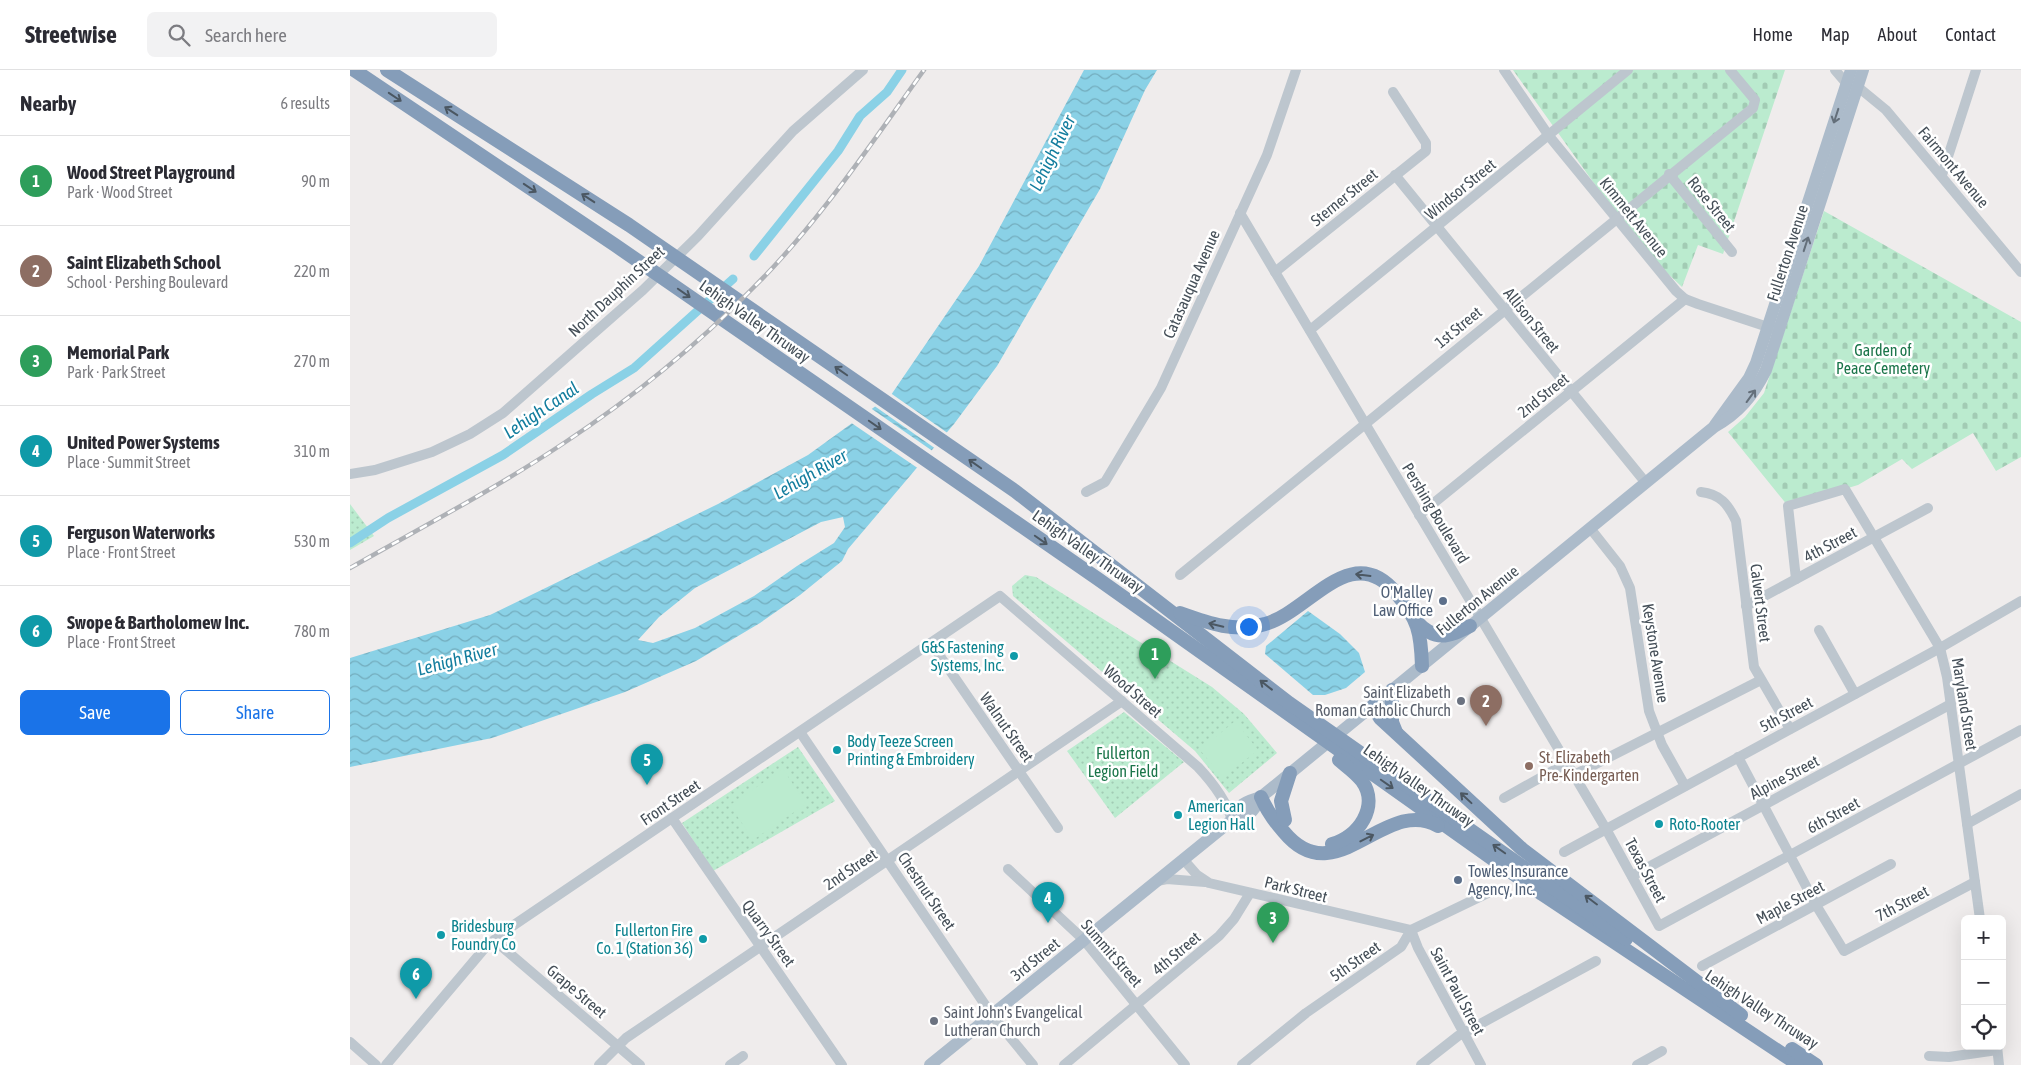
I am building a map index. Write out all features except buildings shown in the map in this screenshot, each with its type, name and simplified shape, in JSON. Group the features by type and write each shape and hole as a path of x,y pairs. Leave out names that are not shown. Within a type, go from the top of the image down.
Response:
{"highway":[{"name":"Lehigh Valley Thruway","path":"354,70 615,245 1001,512 1542,894 1799,1065"},
{"name":"Lehigh Valley Thruway","path":"387,70 629,225 1015,491 1289,703 1668,969 1816,1065"},
{"path":"1167,608 1220,626 1253,627 1285,617 1339,577 1360,574 1373,576 1390,586 1415,620 1427,632 1450,636 1476,622"},
{"path":"1415,620 1421,638 1422,666"},
{"path":"1392,690 1392,722 1397,732"},
{"path":"1261,797 1273,805 1298,834 1307,840 1331,844 1346,838 1356,829 1364,819 1368,802 1367,790 1361,779 1276,706"},
{"path":"1373,706 1380,718 1522,849 1741,1015"},
{"path":"1285,820 1282,800 1290,773"},
{"path":"1261,797 1267,812 1287,836 1298,845 1311,851 1325,854 1339,851 1400,822 1423,821 1435,825 1542,894"}],"main road":[{"name":"Fullerton Avenue","path":"1852,70 1853,85"},
{"name":"Fullerton Avenue","path":"1183,859 1232,820 1243,819 1255,810 1261,797 1714,427 1749,378 1773,328 1853,85 1863,70"},
{"name":"3rd Street","path":"930,1065 1183,859"}],"street":[{"name":"North Dauphin Street","path":"350,474 375,470 432,452 470,434 504,413 643,290 698,236 793,131 863,70"},
{"name":"Catasauqua Avenue","path":"1086,492 1105,482 1161,388 1267,155 1296,70"},
{"name":"Kimmett Avenue","path":"1504,70 1549,136 1649,260 1685,299 1773,328"},
{"name":"Windsor Street","path":"1310,330 1628,70"},
{"name":"1st Street","path":"1180,575 1755,104 1752,96 1730,70"},
{"name":"Fairmont Avenue","path":"1836,70 1886,110 2021,272"},
{"path":"1942,175 1976,70"},
{"name":"Sterner Street","path":"1275,272 1426,151 1426,143 1393,92"},
{"name":"Rose Street","path":"1669,174 1732,252"},
{"name":"Allison Street","path":"1394,175 1646,483"},
{"name":"Pershing Boulevard","path":"1240,213 1419,515 1476,622 1567,763 1606,829"},
{"name":"2nd Street","path":"1419,515 1685,299"},
{"name":"Maryland Street","path":"1796,579 1788,506 1845,490 1940,648 1951,704 1979,915"},
{"name":"Calvert Street","path":"1701,492 1720,498 1727,504 1736,521 1754,666 1790,729"},
{"name":"4th Street","path":"1746,606 1928,508"},
{"name":"Keystone Avenue","path":"1590,528 1620,566 1631,591 1644,691 1656,732 1685,786"},
{"name":"Front Street","path":"386,1065 494,940 1000,596"},
{"name":"Wood Street","path":"1000,596 1205,774 1227,805 1232,820"},
{"name":"5th Street","path":"1564,852 2021,602"},
{"path":"1819,630 1855,694"},
{"name":"Walnut Street","path":"931,643 1058,828"},
{"path":"1574,775 1761,680"},
{"name":"2nd Street","path":"599,1065 618,1045 1122,701"},
{"name":"Alpine Street","path":"1632,876 1951,704"},
{"name":"6th Street","path":"1659,926 2021,730"},
{"name":"Chestnut Street","path":"800,732 992,1015 1033,1065"},
{"path":"1738,757 1816,905"},
{"path":"1504,798 1567,763"},
{"path":"1967,824 2021,794"},
{"name":"Quarry Street","path":"672,818 842,1065"},
{"name":"Texas Street","path":"1606,829 1659,926"},
{"name":"Park Street","path":"1183,859 1197,875 1209,883 1411,930"},
{"name":"Maple Street","path":"1702,966 1892,864"},
{"name":"Summit Street","path":"1008,869 1084,940 1185,1065"},
{"path":"1156,881 1167,879 1209,883"},
{"name":"7th Street","path":"1816,905 1844,951 1975,882"},
{"name":"5th Street","path":"1242,1065 1306,1013 1401,947 1411,930 1490,892"},
{"name":"4th Street","path":"1064,1065 1219,936 1234,919 1250,893"},
{"name":"Saint Paul Street","path":"1411,930 1418,948 1481,1065"},
{"name":"Grape Street","path":"494,940 640,1065"},
{"path":"1421,1065 1463,1032 1596,961"},
{"path":"350,1042 376,1065"},
{"path":"1929,1056 1949,1057 1986,1050"},
{"path":"1997,1050 1999,1065"},
{"path":"1637,1065 1662,1051"},
{"path":"730,1065 743,1056"}],"green space":[{"path":"1513,70 1785,70 1723,254 1698,245 1682,287 1664,270 1596,186"},
{"name":"Garden of Peace Cemetery","path":"1824,211 2021,322 2021,457 1996,471 1973,433 1912,469 1902,459 1858,485 1788,506 1728,432 1745,417 1764,393"},
{"path":"350,504 374,536 350,550"},
{"path":"1025,575 1036,577 1212,687 1244,714 1277,753 1229,793 1195,751 1013,596 1012,586"},
{"name":"Fullerton Legion Field","path":"1124,712 1184,762 1115,818 1067,751"},
{"path":"1235,721 1258,750 1223,778 1200,750"},
{"path":"798,747 835,801 713,871 682,823"},
{"path":"783,769 806,804 753,840 730,805"}],"water":[{"name":"Lehigh River","path":"1084,70 1157,70 1145,90 1100,189 997,366 954,424 848,549 842,561 800,595 760,623 696,661 625,692 492,738 350,767 350,658 490,615 718,504 808,455 891,395 979,266","holes":["843,517 845,527 834,543 754,596 695,628 653,643 638,640 659,617 695,588 821,522"]},
{"path":"1308,611 1340,634 1359,653 1365,672 1346,688 1325,695 1313,695 1265,654 1266,646"}],"pier":[{"path":"889,392 949,434 936,449 873,405"},
{"path":"869,407 934,452 919,469 850,422"}],"waterway":[{"name":"Lehigh Canal","path":"754,256 838,151 860,116 887,92 902,70"},
{"name":"Lehigh Canal","path":"350,543 388,518 503,455 592,394 634,368 733,279"}],"railway":[{"path":"350,568 538,460 589,426 662,371 752,289 799,238 863,155 924,70"}],"place":[{"name":"O'Malley Law Office","path":"1443,601"},
{"name":"G&S Fastening Systems, Inc.","path":"1014,656"},
{"name":"Wood Street Playground","path":"1155,679"},
{"name":"Saint Elizabeth Roman Catholic Church","path":"1461,701"},
{"name":"Saint Elizabeth School","path":"1486,726"},
{"name":"Body Teeze Screen Printing & Embroidery","path":"837,750"},
{"name":"St. Elizabeth Pre-Kindergarten","path":"1529,766"},
{"name":"Ferguson Waterworks","path":"647,785"},
{"name":"American Legion Hall","path":"1178,815"},
{"name":"Roto-Rooter","path":"1659,824"},
{"name":"Towles Insurance Agency, Inc.","path":"1458,880"},
{"name":"United Power Systems","path":"1048,923"},
{"name":"Bridesburg Foundry Co","path":"441,935"},
{"name":"Fullerton Fire Co. 1 (Station 36)","path":"703,939"},
{"name":"Memorial Park","path":"1273,943"},
{"name":"Swope & Bartholomew Inc.","path":"416,999"},
{"name":"Saint John's Evangelical Lutheran Church","path":"934,1021"}]}
